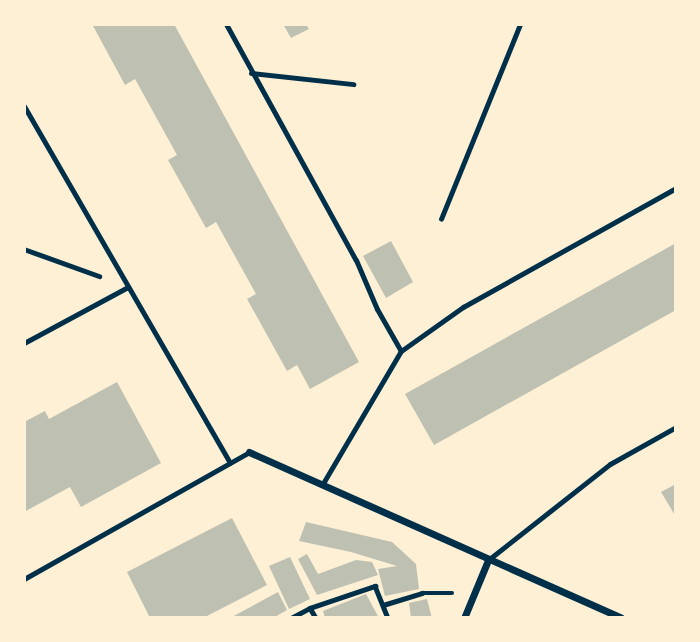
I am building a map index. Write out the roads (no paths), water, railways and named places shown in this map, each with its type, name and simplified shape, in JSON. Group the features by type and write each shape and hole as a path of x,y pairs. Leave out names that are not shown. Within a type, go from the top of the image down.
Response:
{"street":[{"path":"249,452 621,618"},
{"path":"464,618 488,560"}],"lane":[{"path":"226,24 356,260 376,309 401,351"},
{"path":"251,73 354,84"},
{"path":"24,106 230,463"},
{"path":"322,485 401,351 463,307 676,188"},
{"path":"24,343 128,286"},
{"path":"488,560 610,464 676,427"},
{"path":"24,579 249,452"}]}
